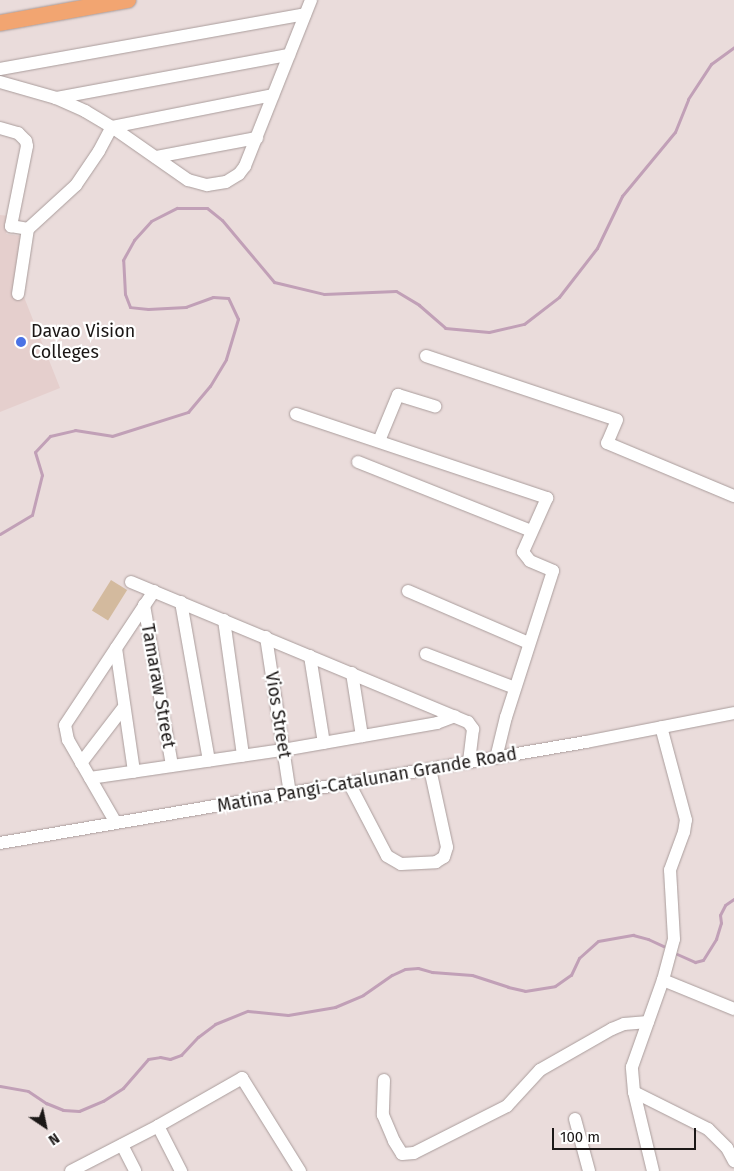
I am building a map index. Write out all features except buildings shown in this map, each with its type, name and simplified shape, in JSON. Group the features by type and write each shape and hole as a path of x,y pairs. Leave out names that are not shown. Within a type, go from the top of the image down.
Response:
{"main road":[{"path":"0,24 62,6 128,0"}],"street":[{"path":"0,82 56,98 112,126 178,174 197,184 207,185 226,182 239,174 245,166 311,0"},
{"path":"0,70 305,14"},
{"path":"56,98 289,55"},
{"path":"112,126 273,96"},
{"path":"18,294 28,229 76,185 100,152 112,126"},
{"path":"0,128 18,133 28,146 11,226 28,229"},
{"path":"156,158 257,138"},
{"path":"426,356 617,420 607,443 734,496"},
{"path":"379,441 398,395 435,406"},
{"path":"296,414 547,498 524,547 524,555 530,561 553,572 515,688 496,758"},
{"path":"358,462 531,531"},
{"path":"131,582 468,722 474,729 469,762"},
{"path":"116,823 81,763 65,730 68,721 154,591"},
{"path":"408,591 529,643"},
{"path":"181,602 209,761"},
{"name":"Tamaraw Street","path":"144,605 172,766"},
{"path":"224,620 242,756"},
{"name":"Vios Street","path":"266,637 290,794"},
{"path":"116,648 134,772"},
{"path":"426,654 515,688"},
{"path":"310,656 324,743"},
{"path":"352,673 362,736"},
{"path":"81,763 124,706"},
{"name":"Matina Pangi-Catalunan Grande Road","path":"0,843 496,758 734,712"},
{"path":"90,778 283,750 438,723 455,716"},
{"path":"653,1171 634,1092 632,1068 663,980 674,938 670,870 684,832 686,820 662,727"},
{"path":"349,783 387,856 401,864 436,862 444,857 448,847 430,769"},
{"path":"663,980 734,1009"},
{"path":"384,1080 383,1115 402,1154 414,1153 507,1106 540,1070 612,1029 624,1024 648,1022"},
{"path":"71,1171 91,1167 122,1145 242,1078 300,1171"},
{"path":"634,1092 708,1128 727,1148 734,1161"},
{"path":"575,1118 589,1171"},
{"path":"158,1126 181,1171"},
{"path":"122,1145 135,1171"}],"shaded area":[{"name":"Davao Vision Colleges","path":"0,215 9,216 6,234 21,236 12,295 24,297 60,388 0,412"},
{"path":"111,580 127,590 108,621 92,611"}],"waterway":[{"path":"0,534 32,515 42,475 35,452 50,436 75,430 112,436 188,412 210,386 226,359 238,319 228,298 213,297 186,307 148,309 130,307 125,294 123,260 134,240 151,221 177,208 207,208 222,220 274,282 324,294 396,291 419,305 445,328 489,332 524,324 559,297 597,248 622,196 675,132 688,99 711,64 734,47"},
{"path":"677,954 695,962 703,960 716,939 721,923 720,915 725,905 734,899"},
{"path":"0,1086 28,1091 46,1103 63,1110 79,1111 103,1101 123,1088 148,1059 160,1057 170,1059 181,1055 198,1037 215,1024 248,1011 288,1015 335,1007 363,995 392,975 405,969 418,968 432,972 472,975 525,991 555,986 571,975 579,958 598,941 633,935 663,946"}],"place":[{"name":"Davao Vision Colleges","path":"21,342"}]}
